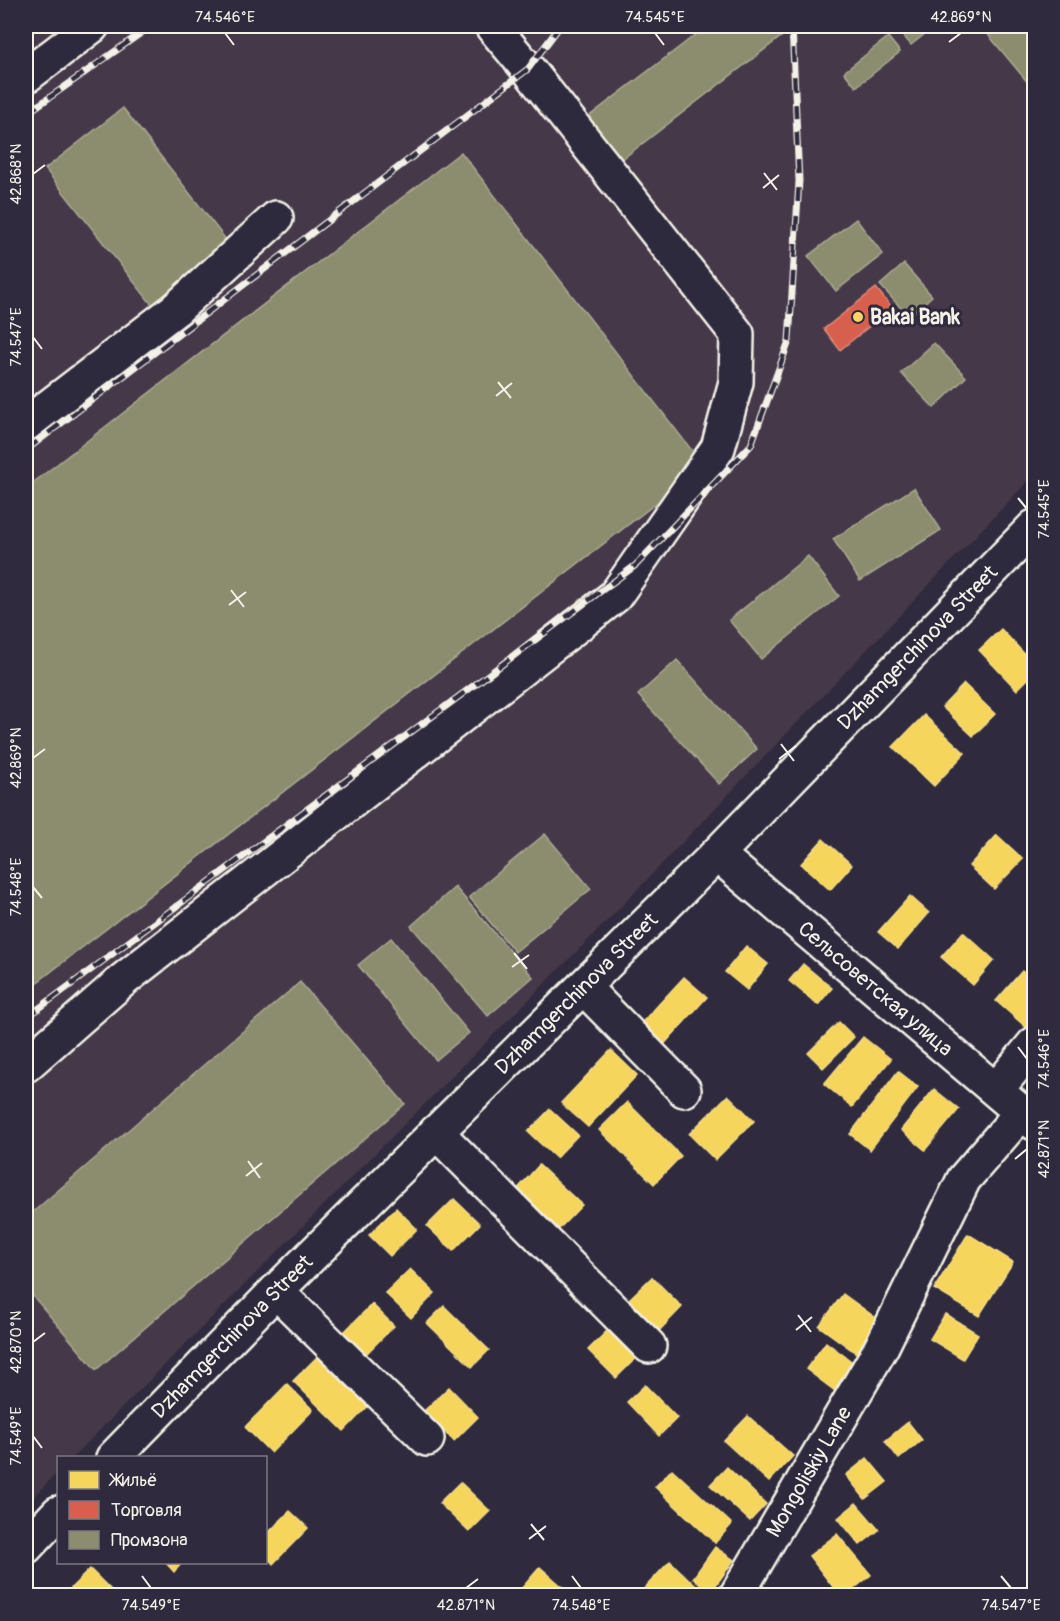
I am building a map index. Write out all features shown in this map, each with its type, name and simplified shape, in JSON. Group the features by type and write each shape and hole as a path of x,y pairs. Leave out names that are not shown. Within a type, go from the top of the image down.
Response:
{"street":[{"path":"26,76 92,26"},
{"path":"26,1065 123,980 615,596 718,448 736,382 737,334 492,26"},
{"path":"26,424 176,309 276,218"},
{"name":"Dzhamgerchinova Street","path":"115,1456 276,1291 717,854 1035,527"},
{"name":"Сельсоветская улица","path":"717,854 1028,1117"},
{"path":"583,987 684,1090"},
{"path":"996,1090 1035,1044"},
{"name":"Mongoliskiy Lane","path":"736,1596 881,1348 964,1179 1028,1117"},
{"path":"436,1132 649,1346"},
{"path":"276,1291 427,1439"},
{"path":"26,1547 57,1514"}],"shaded area":[{"path":"26,26 1034,26 1034,475 615,913 74,1456 57,1456 57,1473 26,1505"}],"building: Жильё":[{"path":"1034,602 1034,615 1028,610"},
{"path":"1001,629 1034,664 1034,673 1017,690 979,650"},
{"path":"964,684 995,714 973,736 942,707"},
{"path":"924,715 965,753 934,786 893,747"},
{"path":"997,835 1023,859 994,889 969,866"},
{"path":"823,839 852,865 830,890 801,864"},
{"path":"910,896 929,913 898,949 878,932"},
{"path":"963,932 994,960 973,985 941,957"},
{"path":"746,946 768,964 747,990 725,972"},
{"path":"803,964 832,988 818,1005 789,981"},
{"path":"1022,971 1034,981 1034,1020 1027,1028 996,1001"},
{"path":"684,977 707,997 658,1051 635,1030"},
{"path":"839,1022 854,1037 823,1068 808,1053"},
{"path":"863,1037 891,1059 852,1107 824,1084"},
{"path":"611,1050 637,1075 588,1127 561,1103"},
{"path":"898,1071 918,1087 870,1150 850,1134"},
{"path":"934,1089 959,1109 925,1150 901,1130"},
{"path":"728,1095 754,1121 715,1160 689,1134"},
{"path":"627,1102 681,1156 654,1184 599,1130"},
{"path":"550,1109 578,1135 556,1158 528,1132"},
{"path":"539,1165 582,1205 556,1232 514,1193"},
{"path":"454,1199 480,1224 453,1251 427,1226"},
{"path":"396,1208 417,1229 390,1256 369,1235"},
{"path":"968,1234 1013,1262 979,1316 934,1289"},
{"path":"410,1269 435,1293 411,1318 385,1293"},
{"path":"652,1277 682,1307 655,1335 624,1304"},
{"path":"843,1294 880,1321 856,1353 819,1326"},
{"path":"372,1304 394,1326 362,1358 340,1336"},
{"path":"444,1306 489,1350 472,1367 427,1323"},
{"path":"945,1314 978,1334 963,1359 930,1339"},
{"path":"614,1324 642,1352 616,1378 588,1350"},
{"path":"826,1342 859,1367 839,1394 806,1369"},
{"path":"324,1350 374,1400 344,1431 293,1381"},
{"path":"287,1384 313,1410 271,1453 245,1427"},
{"path":"645,1385 677,1418 659,1436 627,1402"},
{"path":"449,1387 478,1417 454,1441 424,1411"},
{"path":"748,1416 793,1456 769,1482 724,1441"},
{"path":"908,1422 922,1440 899,1459 885,1441"},
{"path":"867,1458 887,1482 865,1499 846,1475"},
{"path":"727,1467 766,1504 750,1521 710,1485"},
{"path":"672,1469 732,1524 715,1543 655,1487"},
{"path":"460,1482 490,1511 469,1532 439,1503"},
{"path":"856,1503 879,1530 860,1545 838,1518"},
{"path":"290,1511 308,1528 273,1564 267,1557 267,1534"},
{"path":"837,1534 871,1575 845,1596 840,1596 809,1556"},
{"path":"715,1547 734,1560 711,1592 693,1578"},
{"path":"670,1561 696,1586 692,1590 698,1596 637,1596"},
{"path":"167,1564 181,1564 174,1572"},
{"path":"540,1567 573,1596 515,1596"},
{"path":"90,1569 117,1596 78,1596 71,1588"}],"building: Торговля":[{"path":"876,288 892,308 840,350 824,329"}],"building: Промзона":[{"path":"707,26 774,26 782,36 612,167 579,124"},
{"path":"895,26 935,26 911,45"},
{"path":"993,26 1034,26 1034,90 986,32"},
{"path":"888,37 900,52 856,87 844,72"},
{"path":"123,108 231,246 153,306 45,169"},
{"path":"461,152 704,466 26,991 26,488"},
{"path":"856,219 883,254 836,291 808,256"},
{"path":"904,264 932,296 909,317 880,285"},
{"path":"934,343 966,377 934,408 901,373"},
{"path":"914,488 941,530 860,581 833,539"},
{"path":"808,556 839,596 761,659 729,620"},
{"path":"677,660 757,749 719,784 638,695"},
{"path":"545,834 591,889 515,952 469,897"},
{"path":"455,887 533,977 488,1016 411,926"},
{"path":"391,938 469,1033 436,1060 358,965"},
{"path":"300,982 405,1104 96,1370 26,1288 26,1218"}],"railway":[{"path":"26,114 151,26"},
{"path":"26,450 528,69 560,26"},
{"path":"26,1018 636,565 751,445 789,341 799,181 792,26"}],"place":[{"name":"Bakai Bank","path":"858,317"}]}
